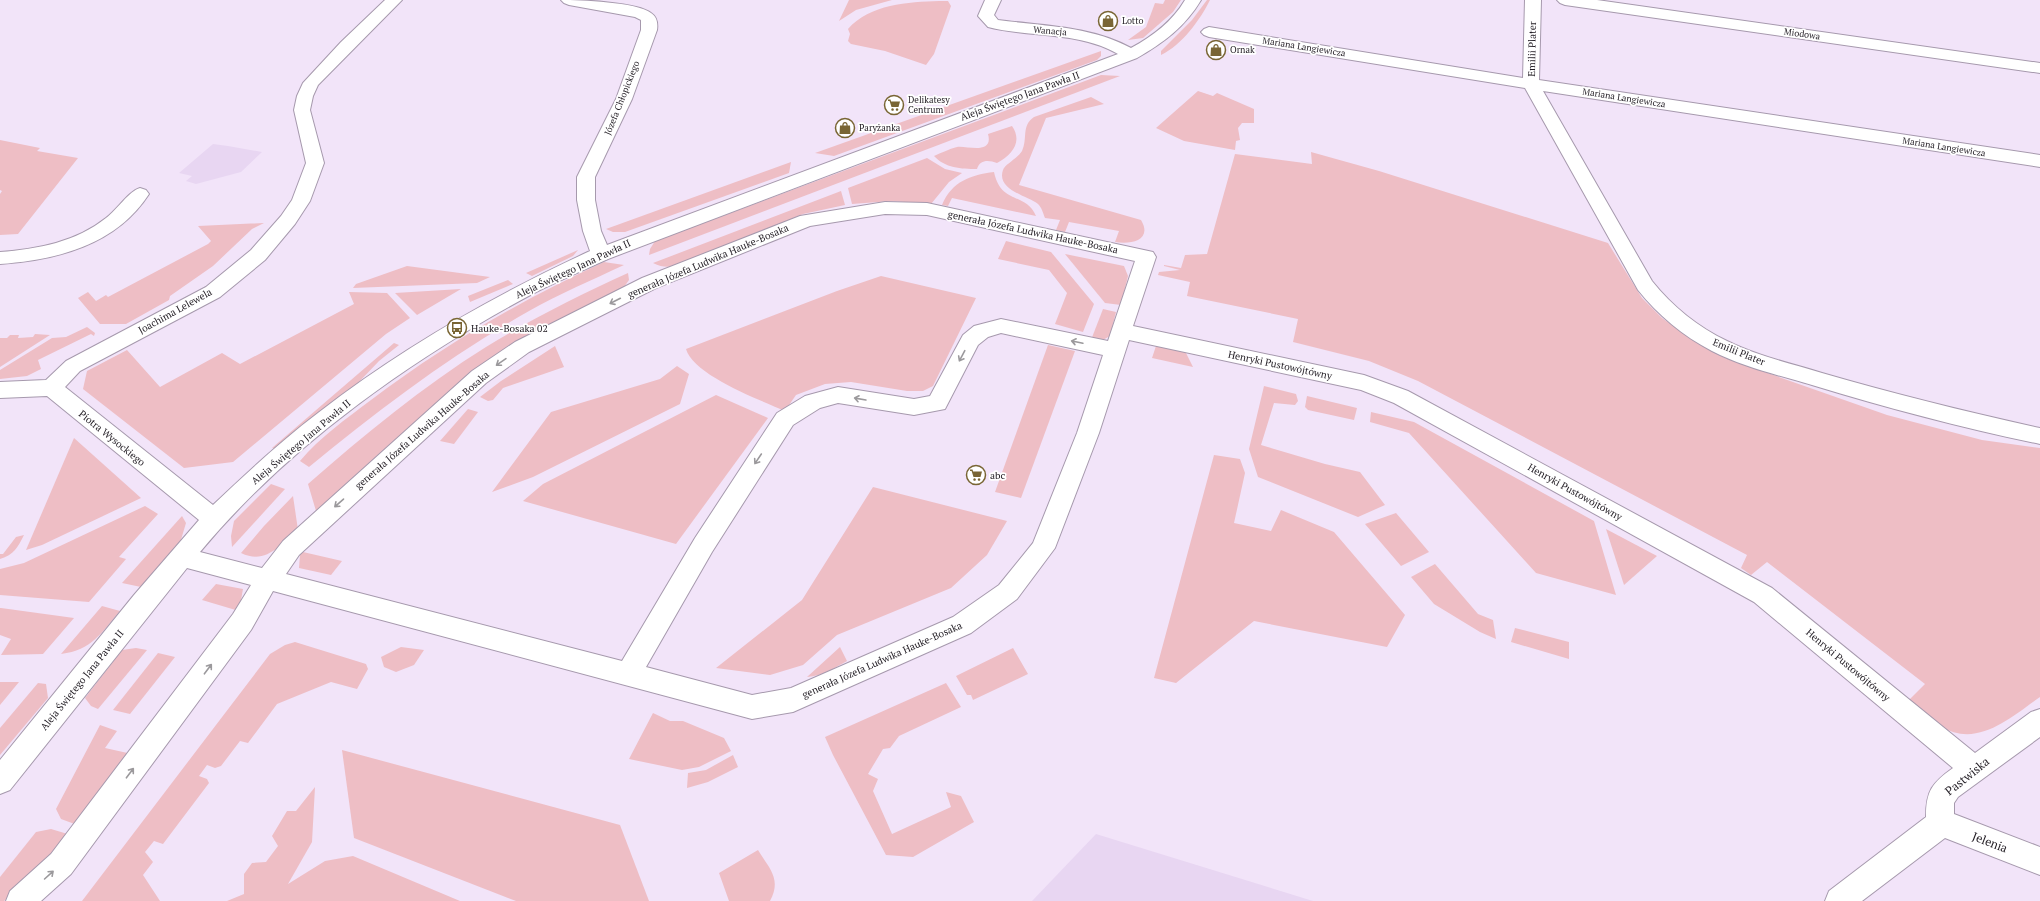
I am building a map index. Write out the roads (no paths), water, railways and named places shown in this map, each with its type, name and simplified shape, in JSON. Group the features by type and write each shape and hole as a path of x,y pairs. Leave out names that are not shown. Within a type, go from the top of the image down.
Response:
{"street":[{"name":"Joachima Lelewela","path":"51,388 73,366 213,292 258,255 288,220 301,201 313,168 315,159 302,110 307,89 347,45 394,0"},
{"name":"Józefa Chłopickiego","path":"569,0 638,13 647,16 649,21 649,30 624,98 586,177 586,200 592,231 601,254"},
{"name":"Wanacja","path":"993,0 987,10 986,16 993,24 1088,36 1110,43 1131,55"},
{"name":"Aleja Świętego Jana Pawła II","path":"0,781 214,519 265,470 319,424 396,367 457,328 530,287 601,254 1131,55 1173,28 1186,12 1193,0"},
{"name":"Emilii Plater","path":"1533,0 1531,84 1645,285 1654,298 1682,323 1720,346 1761,362 1963,420 2040,436"},
{"name":"Miodowa","path":"1565,0 2040,68"},
{"name":"Mariana Langiewicza","path":"1209,32 1531,84 2040,161"},
{"path":"0,258 40,254 62,249 94,236 114,223 128,211 140,194"},
{"name":"generała Józefa Ludwika Hauke-Bosaka","path":"182,557 752,707 793,700 962,625 1008,592 1043,548 1088,433 1146,257 927,210 885,208 807,220 649,283 522,347 479,377 313,526 291,548 268,579"},
{"path":"628,675 684,575 738,488 785,418 813,402 838,395 914,407 937,402 970,340 981,331 1001,326 1118,341"},
{"name":"Henryki Pustowójtówny","path":"1118,341 1364,383 1401,397 1763,594 1973,768"},
{"path":"0,390 51,388"},
{"name":"Piotra Wysockiego","path":"51,388 214,519"},
{"path":"20,901 61,864 242,622 268,579"},
{"name":"Pastwiska","path":"1940,822 1940,799 1948,788 1973,768 2040,721"},
{"path":"1839,901 1934,830 1940,822"},
{"name":"Jelenia","path":"1940,822 2040,861"}],"place":[{"name":"Lotto","path":"1108,21"},
{"name":"Ornak","path":"1216,50"},
{"name":"Delikatesy Centrum","path":"894,105"},
{"name":"Paryżanka","path":"845,128"},
{"name":"Hauke-Bosaka 02","path":"457,328"},
{"name":"abc","path":"976,475"}]}
